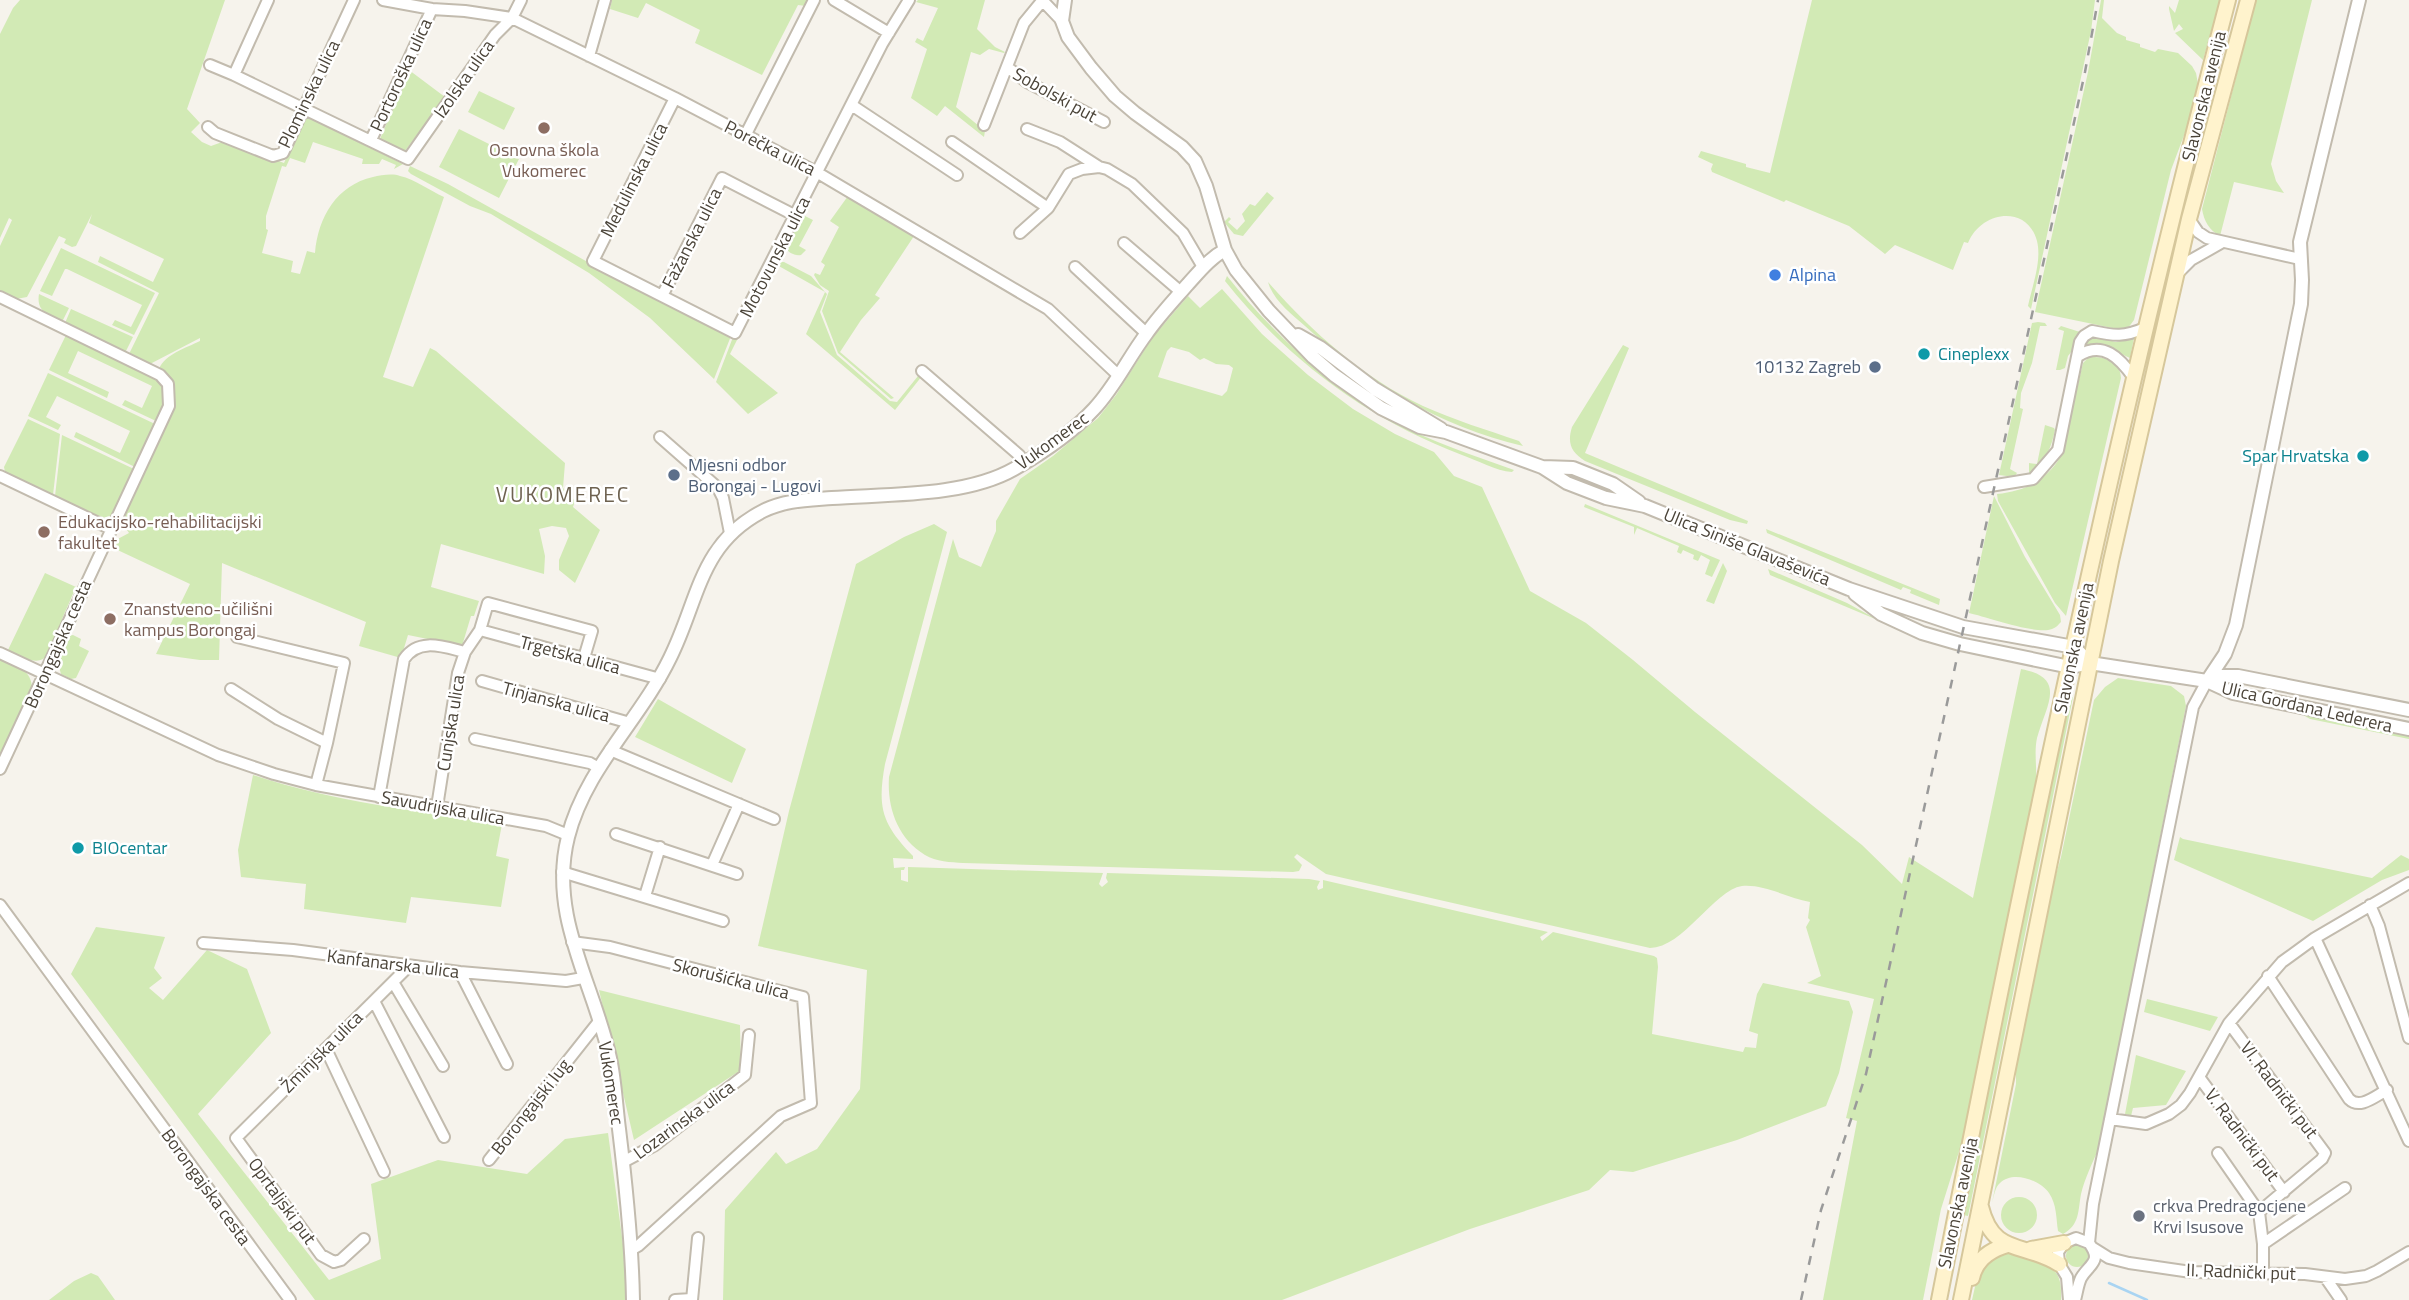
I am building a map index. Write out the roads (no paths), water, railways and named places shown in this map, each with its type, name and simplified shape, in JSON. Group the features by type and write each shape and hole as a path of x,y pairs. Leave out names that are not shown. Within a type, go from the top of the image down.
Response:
{"main road":[{"name":"Slavonska avenija","path":"1939,1300 2074,647 2134,378 2228,0"},
{"name":"Slavonska avenija","path":"1962,1300 2110,561 2189,219 2248,0"},
{"path":"1981,1206 1991,1231 2007,1245"},
{"path":"2028,1249 2067,1241"},
{"path":"1962,1300 1978,1263 1995,1249 2007,1245 2028,1249 2062,1267"}],"street":[{"path":"233,75 268,0"},
{"name":"Plominska ulica","path":"208,127 215,133 273,156 283,153 354,0"},
{"name":"Porečka ulica","path":"383,0 432,9 466,6 512,18 674,98 818,173 1048,309 1119,376"},
{"name":"Izolska ulica","path":"371,140 408,159 495,35 512,18 521,0"},
{"path":"589,56 605,0"},
{"path":"745,136 814,0"},
{"path":"834,0 889,33"},
{"name":"Motovunska ulica","path":"662,296 735,333 889,33 909,0"},
{"path":"1062,21 1065,0"},
{"path":"2075,1300 2080,1281 2094,1261 2091,1246 2093,1204 2193,707 2225,654 2238,616 2301,304 2300,242 2359,0"},
{"name":"Sobolski put","path":"984,125 1024,23 1042,1 1062,21"},
{"name":"Portoroška ulica","path":"371,140 432,9"},
{"name":"Ulica Siniše Glavaševića","path":"1062,21 1068,37 1115,96 1182,147 1195,161 1206,186 1224,250 1236,270 1286,328 1334,375 1381,408 1420,427 1446,432 1542,467 1573,468 1613,484 1645,506 1849,589 1964,627 2074,647"},
{"path":"210,65 371,140"},
{"name":"Sobolski put","path":"1007,67 1027,82 1104,122"},
{"name":"Medulinska ulica","path":"662,296 593,261 674,98"},
{"path":"853,106 957,176"},
{"path":"1027,129 1060,142 1132,184 1183,233 1203,267"},
{"path":"952,142 1048,208"},
{"path":"1020,233 1048,208 1069,174 1099,167"},
{"name":"Fažanska ulica","path":"662,296 722,178 796,216"},
{"path":"2189,219 2197,232 2221,243 2300,259"},
{"path":"1124,243 1181,292"},
{"path":"2177,274 2191,260 2221,243"},
{"name":"Vukomerec","path":"633,1300 623,1162 611,1060 600,1020 572,942 562,872 568,835 581,802 610,750 660,679 718,546 730,533 764,510 787,501 962,488 1004,474 1024,463 1069,432 1095,409 1146,334 1203,267 1224,250"},
{"path":"1075,267 1146,334"},
{"name":"Borongajska cesta","path":"0,298 160,375 168,384 169,406 0,769"},
{"path":"1984,487 2033,479 2058,450 2080,342 2084,336 2092,331 2128,335 2146,328"},
{"path":"2078,356 2093,349 2113,354 2122,360 2134,378"},
{"path":"922,371 1019,455 1024,463"},
{"path":"660,437 718,488 723,498 730,533"},
{"path":"0,476 111,529"},
{"name":"Ulica Siniše Glavaševića","path":"1849,589 1881,614 1922,633 1959,644 2070,667"},
{"name":"Cunjska ulica","path":"437,807 458,673 465,652 480,630 488,603 592,631 584,658"},
{"name":"Trgetska ulica","path":"480,630 660,679"},
{"path":"237,637 344,663 316,785"},
{"path":"379,797 404,659 412,650 429,645 465,652"},
{"path":"2074,647 2090,663"},
{"name":"Savudrijska ulica","path":"0,653 218,755 316,785 546,826 568,835"},
{"path":"2225,654 2229,669 2238,676"},
{"path":"2070,667 2090,663"},
{"name":"Ulica Gordana Lederera","path":"2090,663 2207,681 2233,694 2409,729"},
{"name":"Ulica Gordana Lederera","path":"2207,681 2220,676 2238,676 2409,710"},
{"name":"Tinjanska ulica","path":"482,681 630,723"},
{"path":"231,689 278,719 327,743"},
{"path":"475,739 599,768"},
{"path":"610,750 774,819"},
{"path":"712,865 739,804"},
{"path":"616,834 737,874"},
{"path":"645,896 660,847"},
{"path":"562,872 723,921"},
{"path":"2110,1119 2135,1124 2155,1122 2180,1105 2229,1023 2281,962 2315,938 2409,883"},
{"name":"Borongajska cesta","path":"0,905 290,1300"},
{"path":"2370,905 2379,926 2409,1038"},
{"path":"2315,938 2409,1141"},
{"name":"Skorušićka ulica","path":"572,942 610,947 803,997 811,1103 781,1116 631,1250"},
{"name":"Kanfanarska ulica","path":"203,943 293,950 460,972 566,981 583,978"},
{"name":"Žminjska ulica","path":"236,1138 408,967"},
{"path":"460,972 507,1064"},
{"path":"2268,976 2353,1104 2360,1105 2387,1090"},
{"path":"394,982 443,1066"},
{"path":"374,1001 444,1137"},
{"name":"Borongajski lug","path":"489,1160 600,1020"},
{"name":"VI. Radnički put","path":"2229,1023 2325,1153 2322,1159 2259,1212"},
{"name":"Lozarinska ulica","path":"623,1162 655,1145 745,1075 749,1035"},
{"path":"326,1049 384,1172"},
{"name":"V. Radnički put","path":"2199,1077 2284,1192"},
{"name":"Oprtaljski put","path":"236,1138 321,1255 334,1262 341,1261 364,1239"},
{"path":"2218,1153 2259,1212 2263,1273"},
{"path":"2263,1244 2345,1188"},
{"path":"2069,1300 2069,1284 2058,1252 2085,1221 2093,1204"},
{"path":"675,1300 692,1300 698,1238"},
{"path":"2067,1241 2081,1238 2091,1246"},
{"name":"II. Radnički put","path":"2091,1246 2109,1258 2129,1263 2206,1273 2305,1273 2345,1279 2366,1276 2409,1252"},
{"name":"II. Radnički put","path":"2088,1271 2107,1265 2129,1263"},
{"path":"2062,1267 2073,1275 2088,1271"},
{"path":"2325,1277 2341,1300"}],"waterway":[{"path":"2109,1283 2147,1300"}],"railway":[{"path":"1801,1300 1821,1210 1866,1074 2085,72 2098,0"}],"place":[{"name":"Osnovna škola Vukomerec","path":"544,128"},
{"name":"Alpina","path":"1775,275"},
{"name":"Cineplexx","path":"1924,354"},
{"name":"10132 Zagreb","path":"1875,367"},
{"name":"Spar Hrvatska","path":"2363,456"},
{"name":"Mjesni odbor Borongaj - Lugovi","path":"674,475"},
{"name":"Edukacijsko-rehabilitacijski fakultet","path":"44,532"},
{"name":"Znanstveno-učilišni kampus Borongaj","path":"110,619"},
{"name":"BIOcentar","path":"78,848"},
{"name":"crkva Predragocjene Krvi Isusove","path":"2139,1216"}],"district":[{"name":"VUKOMEREC","path":"563,495"}]}
